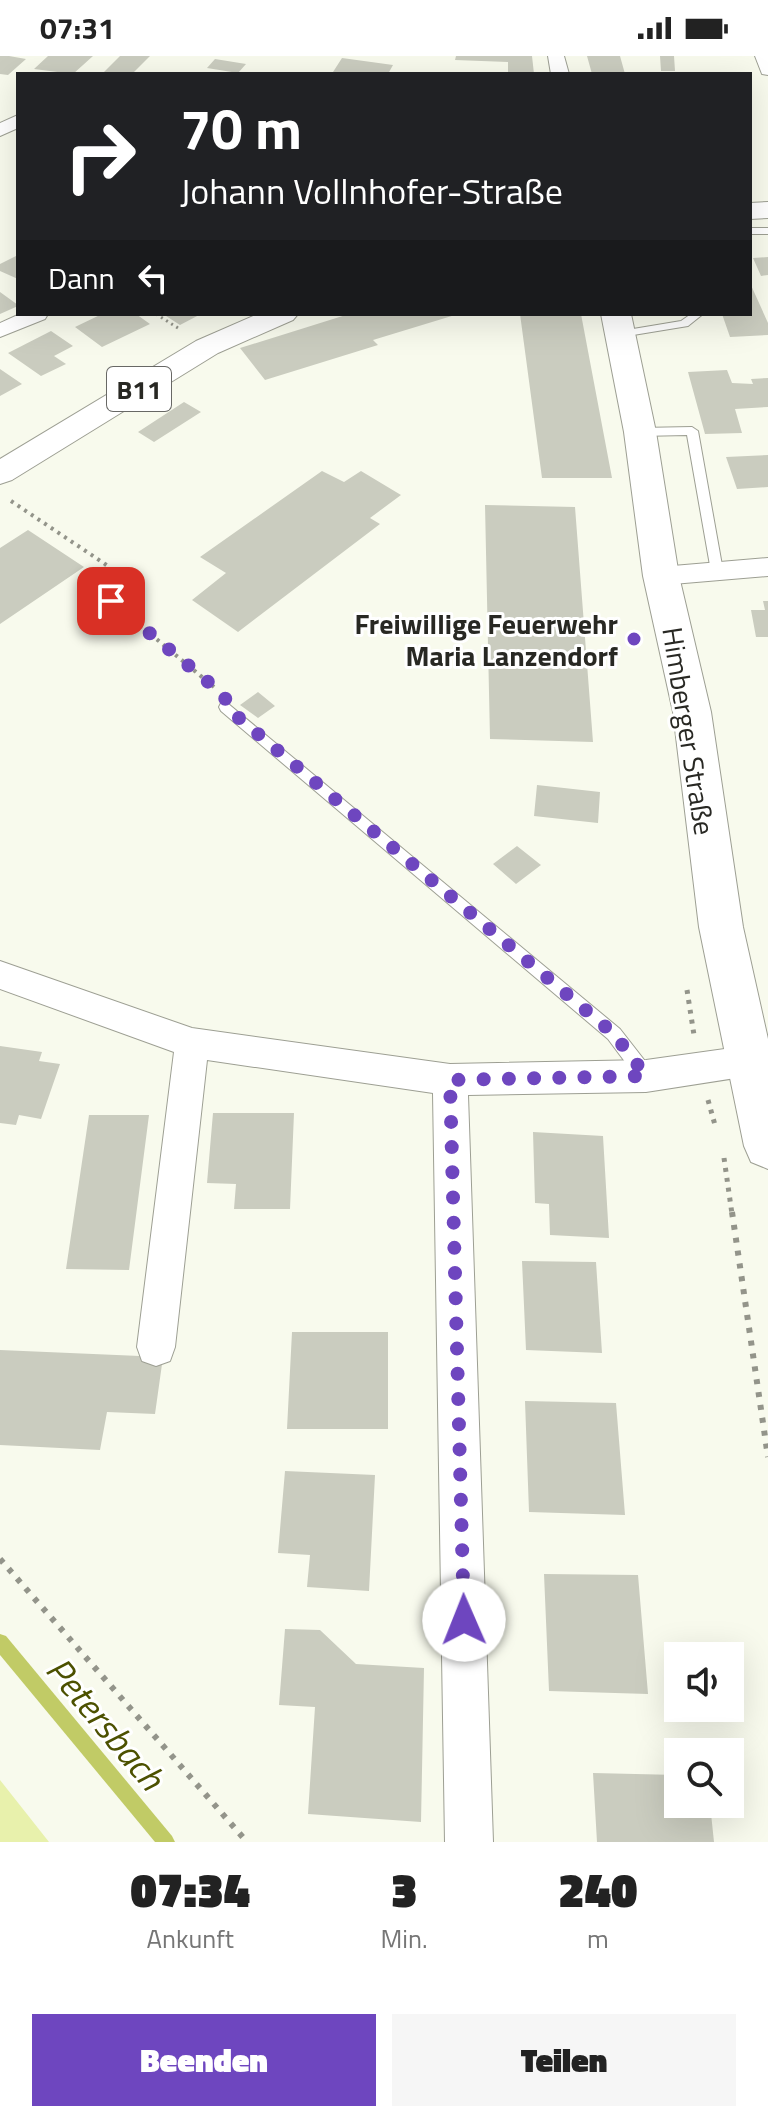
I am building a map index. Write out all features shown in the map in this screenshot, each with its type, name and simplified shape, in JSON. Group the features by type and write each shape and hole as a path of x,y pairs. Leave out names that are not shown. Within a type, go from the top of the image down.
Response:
{"street":[{"path":"763,56 768,70"},
{"path":"0,131 15,111"},
{"path":"0,331 33,316"},
{"name":"B11","path":"0,473 207,347 278,316"},
{"name":"Himberger Straße","path":"618,324 640,432 661,576 692,712 713,882 759,1060 768,1146"},
{"path":"661,576 768,567"},
{"path":"0,975 192,1043 450,1080 646,1076 759,1060"},
{"path":"156,1347 192,1043"},
{"path":"450,1080 469,1842"}],"lane":[{"path":"618,324 684,324 695,316"},
{"path":"640,432 692,431 717,571"},
{"path":"226,707 614,1034 646,1076"}],"path":[{"path":"0,494 108,566 88,582 225,696 226,707"},
{"path":"0,1559 247,1842"}],"green space":[{"path":"0,1780 49,1842 0,1842"}],"building":[{"path":"0,56 26,59 8,75 0,74"},
{"path":"48,56 93,56 75,72 34,69"},
{"path":"120,56 150,56 134,72 104,72"},
{"path":"456,56 532,56 534,72 508,72 508,62 455,60"},
{"path":"587,56 620,56 624,72 591,72"},
{"path":"660,56 674,56 675,71 661,71"},
{"path":"342,58 393,65 389,72 333,72"},
{"path":"215,59 246,64 239,72 207,68"},
{"path":"16,256 16,278 0,271 0,264"},
{"path":"768,257 768,275 761,276 753,258"},
{"path":"752,287 768,323 768,335 730,337 723,316 752,316"},
{"path":"0,292 16,304 16,307 0,314"},
{"path":"98,316 139,316 150,324 102,347 75,327"},
{"path":"166,316 197,316 180,325"},
{"path":"343,316 452,316 373,340 378,345 265,380 240,348"},
{"path":"520,316 581,316 612,478 542,478"},
{"path":"51,331 73,346 54,356 66,364 41,376 8,353"},
{"path":"0,369 22,384 0,396"},
{"path":"727,370 732,383 753,384 751,379 768,378 768,407 735,409 742,433 705,434 688,372"},
{"path":"184,402 201,412 154,442 138,432"},
{"path":"768,455 768,487 737,489 726,457"},
{"path":"322,471 344,482 361,471 401,495 370,518 380,524 238,632 192,600 226,573 200,557"},
{"path":"485,505 575,507 593,742 490,739"},
{"path":"28,530 84,567 0,624 0,548"},
{"path":"763,601 768,601 768,637 756,637 751,610 765,610"},
{"path":"258,692 275,706 258,718 240,705"},
{"path":"537,785 600,792 598,823 534,816"},
{"path":"517,846 541,865 516,884 493,864"},
{"path":"0,1046 42,1052 39,1061 60,1064 41,1119 19,1115 16,1125 0,1123"},
{"path":"213,1113 294,1113 290,1209 234,1209 236,1184 207,1183"},
{"path":"89,1115 149,1115 129,1270 66,1269"},
{"path":"533,1132 603,1136 609,1238 550,1235 549,1204 535,1203"},
{"path":"522,1261 596,1262 602,1353 526,1350"},
{"path":"292,1332 388,1332 388,1429 287,1429"},
{"path":"0,1350 163,1357 155,1414 107,1412 100,1450 0,1445"},
{"path":"525,1401 616,1403 625,1515 529,1512"},
{"path":"285,1471 375,1475 369,1591 307,1587 310,1555 278,1553"},
{"path":"544,1574 638,1575 648,1694 549,1691"},
{"path":"285,1629 320,1630 356,1664 424,1668 421,1822 308,1814 315,1707 279,1705"},
{"path":"593,1773 664,1775 664,1818 711,1818 714,1842 597,1842"}],"waterway":[{"name":"Petersbach","path":"0,1642 166,1842"}],"place":[{"name":"Freiwillige Feuerwehr Maria Lanzendorf","path":"634,639"}],"route":[{"path":"111,601 225,696 226,707 614,1034 646,1076 450,1080 464,1620"}]}
